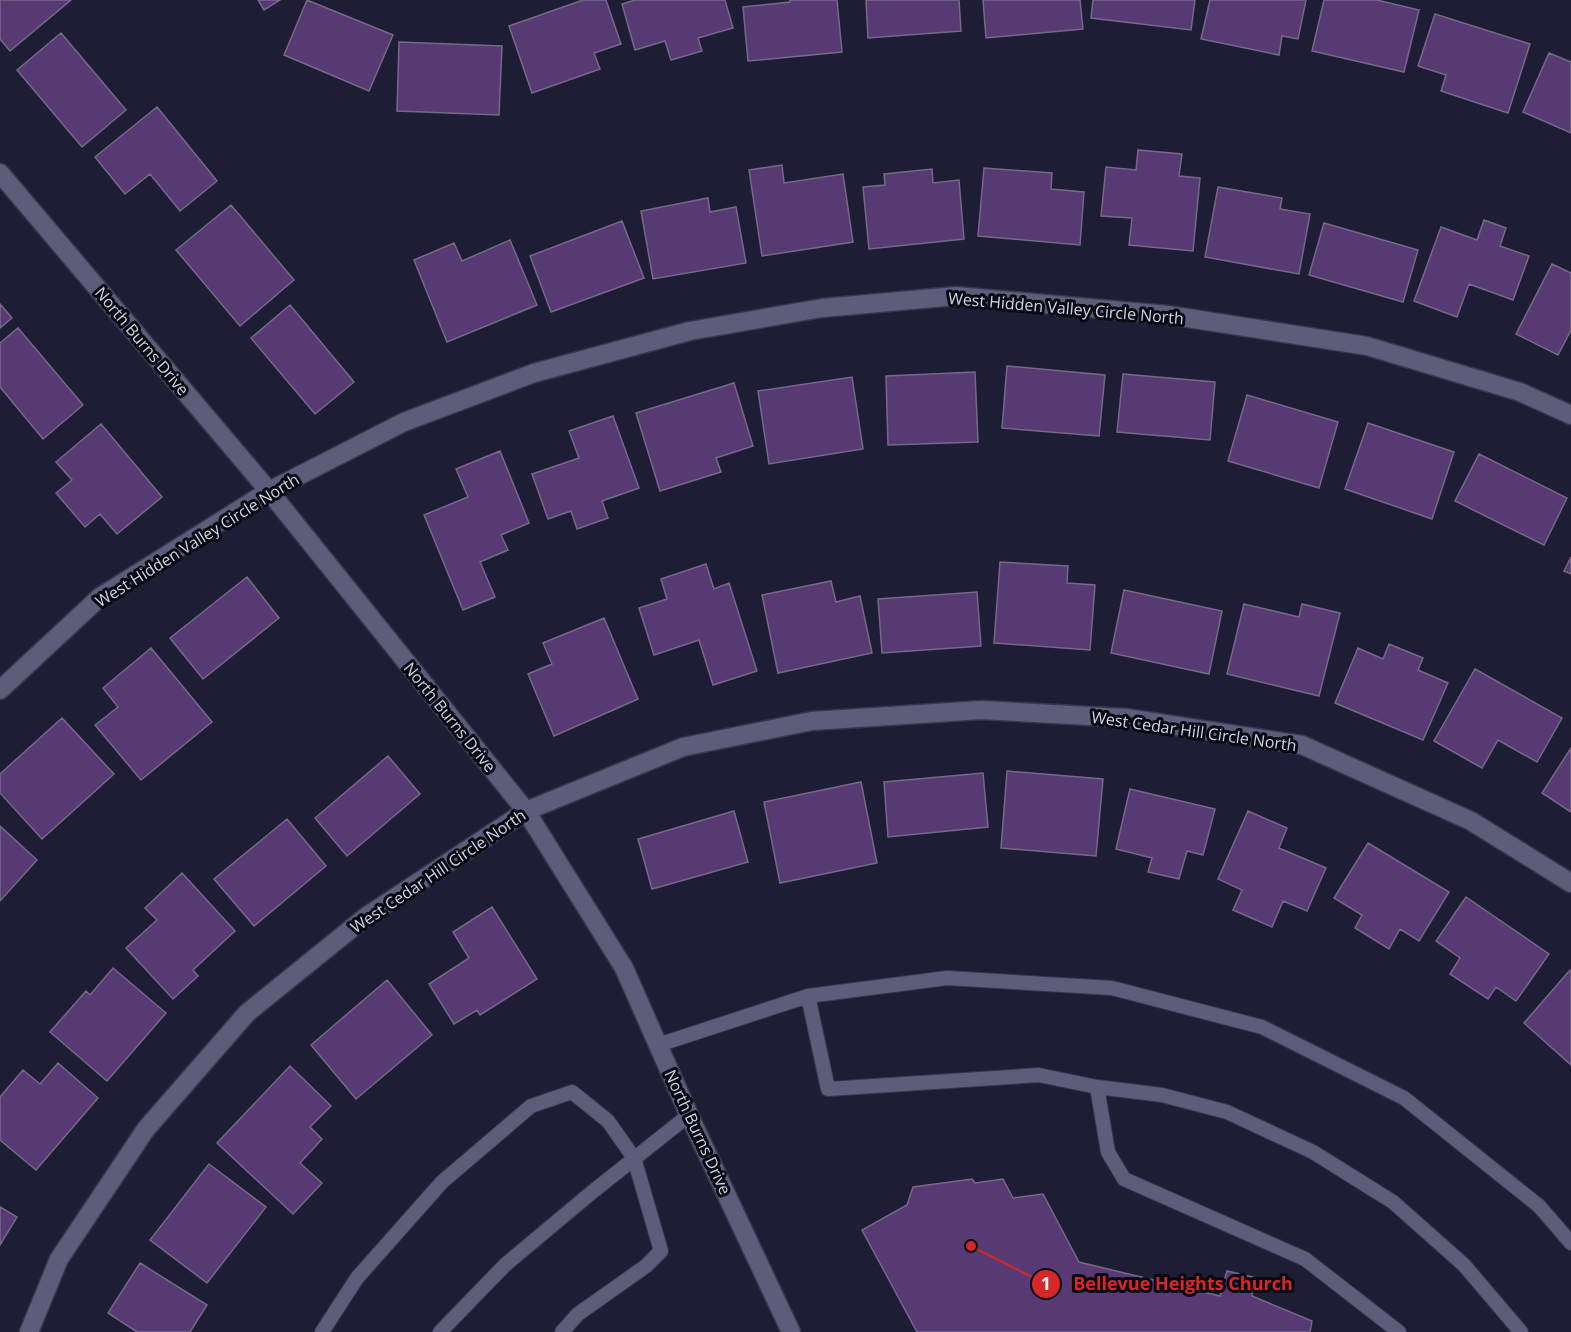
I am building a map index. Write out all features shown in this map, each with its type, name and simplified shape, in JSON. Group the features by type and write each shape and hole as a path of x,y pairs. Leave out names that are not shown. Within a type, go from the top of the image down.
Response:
{"street":[{"name":"North Burns Drive","path":"0,173 269,491 525,811 624,969 689,1115 791,1332"},
{"name":"West Hidden Valley Circle North","path":"0,690 100,597 269,491 404,422 534,373 690,331 822,308 956,296 1168,315 1367,346 1520,392 1571,415"},
{"name":"West Cedar Hill Circle North","path":"29,1332 59,1259 146,1129 247,1013 367,916 525,811 683,747 812,721 982,710 1126,718 1302,745 1471,821 1571,883"}],"lane":[{"path":"657,1045 808,996 947,978 1112,988 1262,1027 1404,1098 1539,1206 1571,1243"},
{"path":"808,996 828,1089 1039,1075 1097,1087 1162,1095 1227,1112 1312,1152 1393,1202 1464,1265 1521,1332"},
{"path":"1097,1087 1108,1152 1124,1179 1305,1259 1399,1332"},
{"path":"322,1332 357,1278 442,1182 531,1106 572,1092 608,1121 634,1158 661,1251 646,1266 578,1314 562,1332"},
{"path":"441,1332 505,1265 689,1115"}],"building":[{"path":"0,0 71,0 10,51 0,39"},
{"path":"258,0 280,0 264,10"},
{"path":"307,0 393,35 369,91 284,55"},
{"path":"583,0 606,0 621,44 594,53 600,69 532,93 509,26"},
{"path":"635,0 725,0 733,28 698,38 702,51 671,60 665,41 635,50 622,4"},
{"path":"790,0 837,0 842,52 748,61 743,7 790,2"},
{"path":"866,0 959,0 961,31 868,38"},
{"path":"983,0 1080,0 1083,29 986,38"},
{"path":"1093,0 1195,0 1191,30 1091,18"},
{"path":"1210,0 1306,0 1298,39 1282,36 1279,55 1201,39"},
{"path":"1324,0 1377,0 1419,10 1404,72 1312,51"},
{"path":"1435,14 1530,44 1508,113 1441,91 1446,75 1418,66"},
{"path":"61,33 126,110 82,147 17,70"},
{"path":"399,42 502,46 499,115 397,111"},
{"path":"1549,53 1571,62 1571,133 1523,112"},
{"path":"157,107 217,181 180,211 150,174 125,194 95,157"},
{"path":"1138,150 1182,154 1179,176 1200,178 1193,251 1129,245 1132,218 1101,216 1106,167 1136,170"},
{"path":"782,165 784,183 843,174 853,242 762,256 749,170"},
{"path":"984,168 1052,173 1051,189 1084,192 1080,245 978,236"},
{"path":"932,169 933,183 959,180 964,239 869,249 863,187 885,185 884,174"},
{"path":"1218,187 1282,198 1280,209 1310,214 1299,274 1205,257"},
{"path":"708,198 710,212 736,207 746,263 653,279 641,211"},
{"path":"231,205 294,280 240,326 176,250"},
{"path":"1484,220 1506,228 1500,246 1529,256 1513,300 1469,284 1457,317 1414,301 1441,227 1477,240"},
{"path":"622,221 644,278 551,312 530,256"},
{"path":"1324,223 1418,250 1403,302 1309,275"},
{"path":"510,240 537,305 447,342 414,260 454,243 462,261"},
{"path":"1552,264 1571,273 1571,330 1558,355 1516,334"},
{"path":"0,304 12,318 0,328"},
{"path":"290,305 354,382 315,414 251,338"},
{"path":"18,328 83,405 43,439 0,387 0,343"},
{"path":"1007,366 1105,375 1099,436 1002,428"},
{"path":"975,372 978,442 888,445 886,376"},
{"path":"1123,374 1215,382 1210,440 1117,432"},
{"path":"852,377 863,449 769,464 758,391"},
{"path":"734,383 753,446 716,458 721,472 660,491 636,413"},
{"path":"1247,395 1338,422 1319,488 1228,461"},
{"path":"613,416 639,488 602,501 608,518 577,529 571,511 548,519 532,474 579,458 569,431"},
{"path":"1368,423 1454,452 1432,519 1345,489"},
{"path":"101,424 162,497 117,534 100,514 85,527 56,493 72,480 56,462"},
{"path":"500,451 529,523 501,535 508,550 480,562 495,597 463,610 424,515 468,497 456,469"},
{"path":"1479,454 1567,498 1544,545 1455,501"},
{"path":"1571,557 1571,574 1564,571"},
{"path":"1000,562 1068,566 1067,583 1095,585 1090,650 994,643"},
{"path":"706,564 714,589 729,583 757,671 713,685 699,640 654,655 639,608 667,599 661,579"},
{"path":"247,577 279,618 203,679 170,638"},
{"path":"831,581 836,602 860,596 872,653 778,673 762,595"},
{"path":"1124,590 1222,611 1209,674 1111,653"},
{"path":"977,592 981,646 882,653 878,599"},
{"path":"1244,604 1299,617 1302,604 1340,613 1319,696 1227,674"},
{"path":"604,618 638,699 554,736 528,674 552,664 543,643"},
{"path":"1389,644 1423,658 1418,670 1448,683 1423,740 1335,703 1358,648 1383,659"},
{"path":"151,648 212,722 141,780 95,725 118,707 103,688"},
{"path":"1475,669 1562,718 1537,762 1498,740 1482,768 1434,741"},
{"path":"62,718 114,774 42,839 0,793 0,774"},
{"path":"1571,748 1571,812 1542,793"},
{"path":"388,756 420,794 347,856 315,818"},
{"path":"1007,771 1103,779 1096,856 1001,848"},
{"path":"983,773 988,827 888,837 884,782"},
{"path":"861,782 877,863 780,883 764,802"},
{"path":"1130,789 1215,809 1203,855 1187,851 1179,879 1148,872 1152,858 1116,849"},
{"path":"734,811 748,862 652,889 638,839"},
{"path":"1248,811 1287,828 1279,848 1326,868 1307,911 1283,901 1272,927 1233,910 1242,890 1218,879"},
{"path":"287,819 326,866 254,926 214,879"},
{"path":"0,826 37,860 0,901"},
{"path":"1368,843 1449,892 1419,941 1400,929 1389,949 1355,928 1362,915 1334,898"},
{"path":"182,873 235,931 193,970 198,976 173,999 126,948 157,920 145,908"},
{"path":"1466,897 1549,954 1516,1001 1496,987 1488,999 1450,974 1460,958 1436,941"},
{"path":"492,907 537,979 480,1015 477,1010 454,1024 429,984 469,958 453,932"},
{"path":"113,968 166,1013 107,1081 50,1032 86,991 90,995"},
{"path":"1571,971 1571,1065 1524,1023"},
{"path":"387,980 432,1035 356,1099 311,1045"},
{"path":"58,1063 98,1098 36,1170 0,1140 0,1097 23,1070 40,1084"},
{"path":"290,1066 331,1106 310,1127 322,1139 300,1163 322,1183 293,1214 217,1143"},
{"path":"209,1164 266,1207 207,1283 150,1240"},
{"path":"972,1179 975,1183 1003,1179 1013,1198 1043,1194 1079,1262 1220,1296 1227,1271 1253,1277 1252,1296 1312,1321 1310,1332 917,1332 862,1230 907,1205 913,1187"},
{"path":"0,1207 17,1217 0,1245"},
{"path":"140,1263 207,1305 190,1332 137,1332 108,1313"}],"place":[{"name":"Bellevue Heights Church","path":"971,1246"}]}
